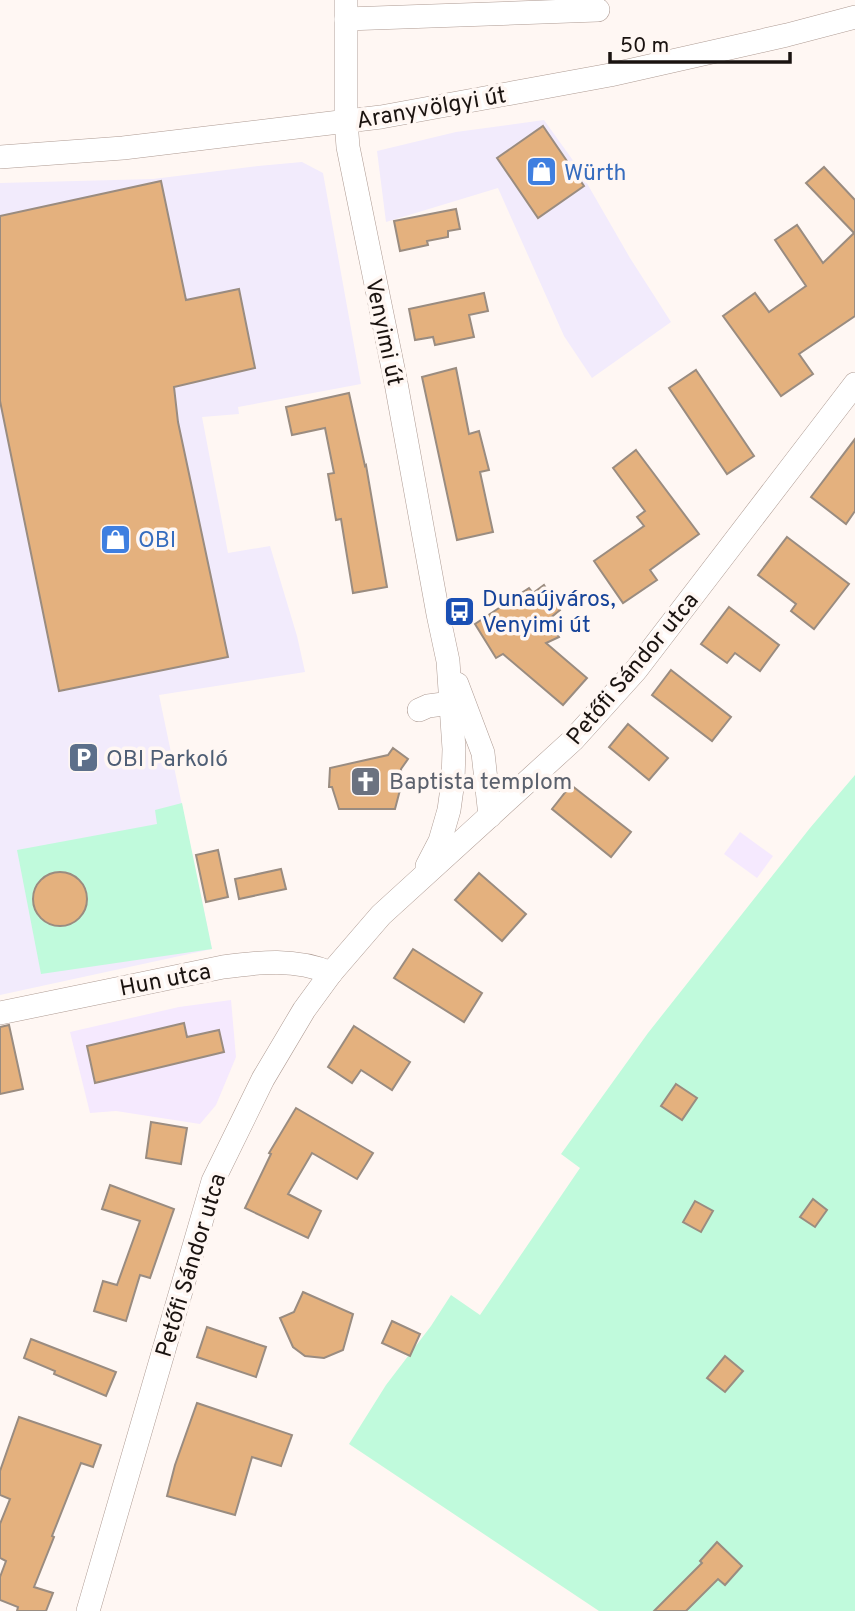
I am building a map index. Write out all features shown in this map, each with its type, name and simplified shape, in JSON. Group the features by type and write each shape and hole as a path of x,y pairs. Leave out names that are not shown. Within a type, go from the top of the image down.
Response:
{"street":[{"path":"346,9 598,10"},
{"name":"Venyimi út","path":"346,9 348,148 448,661 454,749 449,810 440,841 417,884"},
{"name":"Aranyvölgyi út","path":"0,157 123,148 381,117 610,75 855,17"},
{"name":"Petőfi Sándor utca","path":"88,1611 214,1181 263,1079 304,1010 331,973 381,915 573,740 636,670 855,384"},
{"name":"Venyimi út","path":"448,661 483,754 490,816"},
{"path":"419,710 451,703"},
{"name":"Hun utca","path":"0,1013 247,964 275,961 297,963 331,973"}],"shaded area":[{"name":"Würth","path":"544,120 577,166 671,322 592,378 564,336 498,188 386,222 377,151 456,132"},
{"path":"302,162 323,173 361,384 238,407 239,414 202,417 228,553 270,546 305,672 159,695 212,949 0,995 0,183 153,179"},
{"path":"740,832 773,856 757,878 724,854"},
{"path":"231,1000 236,1057 216,1105 200,1124 116,1111 90,1113 70,1032 179,1007"}],"green space":[{"path":"855,775 855,1611 599,1611 349,1444 386,1385 451,1295 480,1315 580,1168 561,1154 648,1033"},
{"path":"182,803 212,949 41,974 17,850 157,824 155,810"}],"building":[{"name":"Würth","path":"543,126 584,186 538,218 497,158"},
{"path":"824,167 855,200 855,316 799,354 813,374 781,396 723,316 755,293 769,312 806,286 775,240 797,225 823,263 854,233 806,183"},
{"name":"OBI","path":"161,181 186,300 239,289 255,368 174,387 178,422 228,657 59,691 0,401 0,216"},
{"path":"456,209 460,229 448,231 448,237 427,241 428,245 400,251 394,221"},
{"path":"484,293 488,311 469,315 474,337 435,345 433,337 415,340 409,309"},
{"path":"456,368 469,434 479,431 489,470 480,472 493,532 457,540 422,377"},
{"path":"696,370 754,456 727,474 669,388"},
{"path":"349,393 366,465 387,587 353,593 341,519 336,520 328,474 334,473 325,428 292,435 286,407"},
{"path":"855,439 855,511 846,524 811,497"},
{"path":"636,450 699,534 650,570 657,580 623,603 594,561 644,526 637,517 645,511 613,468"},
{"path":"787,537 849,584 814,629 791,611 796,604 758,575"},
{"path":"544,585 560,610 548,620 559,637 546,643 587,678 563,705 503,654 496,658 475,624 529,588 533,593"},
{"path":"729,607 779,645 760,671 735,653 727,663 701,644"},
{"path":"671,670 731,717 712,741 652,695"},
{"path":"628,724 668,758 649,780 609,747"},
{"name":"Baptista templom","path":"393,748 408,759 401,769 402,787 395,809 339,809 332,787 329,787 330,768 388,755"},
{"path":"571,785 631,832 611,857 552,809"},
{"path":"218,850 228,897 206,902 196,855"},
{"path":"281,869 286,889 239,899 235,879"},
{"path":"60,872 79,880 87,899 79,918 60,926 41,918 33,899 41,880"},
{"path":"479,873 526,914 502,941 455,900"},
{"path":"413,949 482,993 464,1022 394,978"},
{"path":"184,1023 187,1037 219,1030 224,1052 95,1083 87,1046"},
{"path":"9,1025 23,1089 0,1094 0,1027"},
{"path":"354,1026 410,1062 392,1090 361,1070 352,1083 328,1067"},
{"path":"676,1084 697,1098 682,1120 661,1106"},
{"path":"296,1108 373,1153 357,1179 312,1153 288,1194 321,1211 308,1238 245,1208 271,1154 269,1153"},
{"path":"151,1122 187,1128 181,1164 146,1158"},
{"path":"110,1185 174,1209 150,1278 140,1275 126,1321 94,1311 103,1281 117,1285 140,1221 102,1209"},
{"path":"813,1199 827,1210 815,1227 800,1217"},
{"path":"695,1201 713,1211 701,1232 683,1222"},
{"path":"303,1292 353,1314 343,1350 324,1358 305,1356 293,1347 280,1318 294,1312"},
{"path":"392,1321 420,1334 410,1356 382,1343"},
{"path":"207,1327 266,1347 256,1377 197,1357"},
{"path":"31,1339 116,1372 106,1396 24,1358"},
{"path":"725,1356 743,1371 725,1392 707,1378"},
{"path":"197,1403 292,1435 281,1466 252,1457 235,1515 167,1496"},
{"path":"19,1417 101,1445 93,1467 81,1463 34,1587 53,1593 46,1611 17,1611 18,1607 0,1600 0,1577 6,1561 0,1558 0,1524 10,1499 0,1495 0,1471"},
{"path":"717,1542 742,1566 725,1585 718,1579 686,1611 654,1611 702,1563 700,1561"}],"place":[{"name":"Würth","path":"541,172"},
{"name":"OBI","path":"115,539"},
{"name":"Dunaújváros, Venyimi út","path":"459,611"},
{"name":"OBI Parkoló","path":"83,758"},
{"name":"Baptista templom","path":"366,781"}]}
